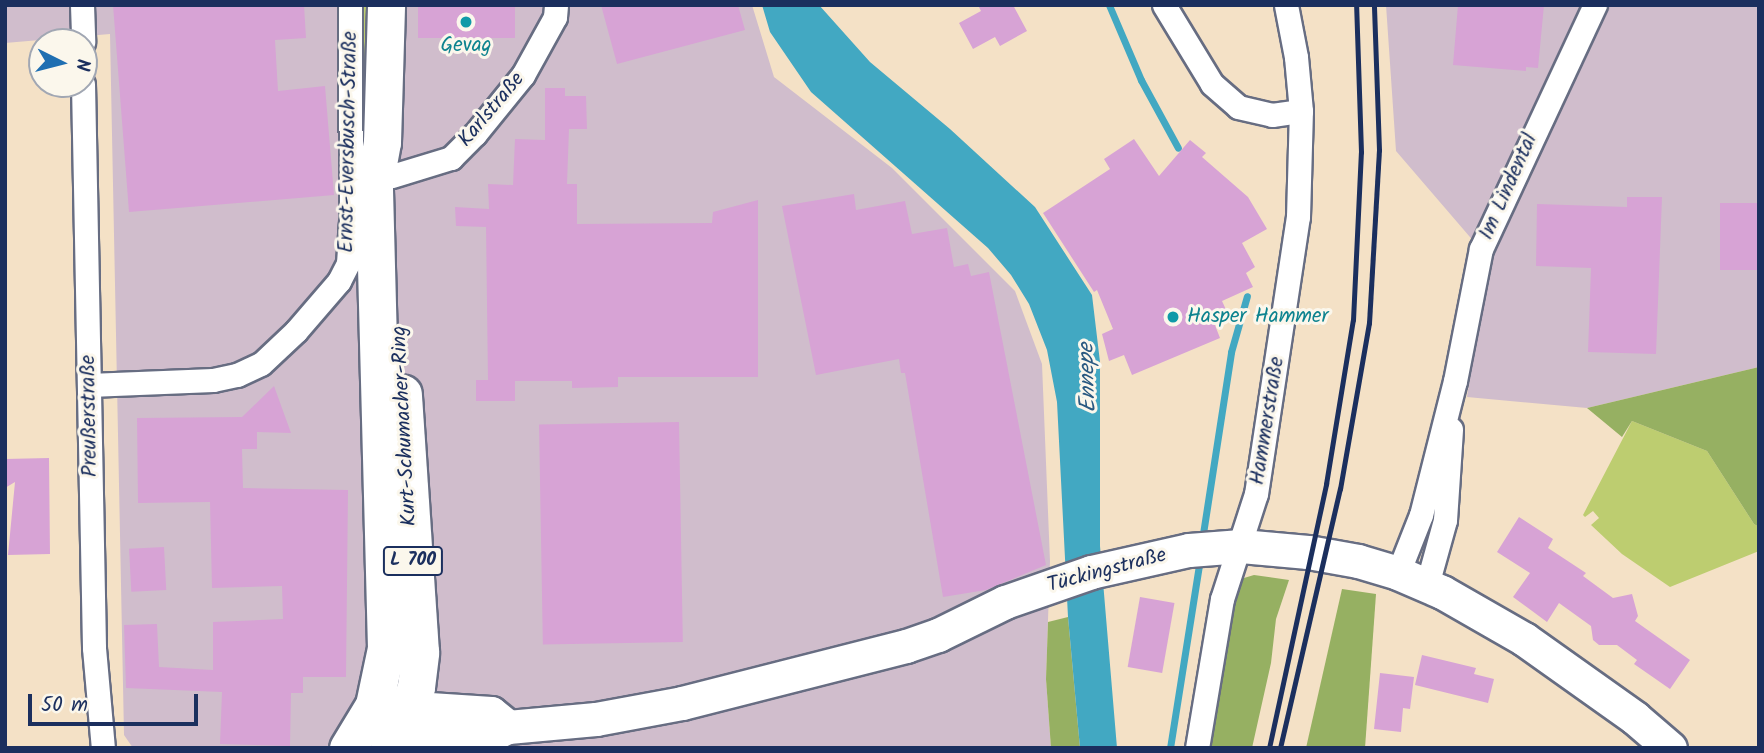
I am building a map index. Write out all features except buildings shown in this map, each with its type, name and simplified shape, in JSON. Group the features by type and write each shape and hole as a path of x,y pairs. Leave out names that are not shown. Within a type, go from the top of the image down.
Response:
{"main road":[{"name":"L 700","path":"386,5 387,159"},
{"name":"Kurt-Schumacher-Ring","path":"387,159 374,186 382,557 392,724"},
{"name":"Kurt-Schumacher-Ring","path":"348,748 392,724 415,687 419,652 387,159"}],"street":[{"path":"82,5 83,28"},
{"name":"Ernst-Eversbusch-Straße","path":"89,385 214,380 237,375 261,364 296,331 338,281 348,263 351,224 350,5"},
{"name":"Karlstraße","path":"387,159 451,158 475,134 523,75 555,17 556,5"},
{"path":"1164,5 1212,84 1238,107 1272,115 1301,111"},
{"name":"Hammerstraße","path":"1197,748 1222,599 1231,562 1230,547 1256,494 1298,217 1301,111 1296,57 1286,5"},
{"name":"Im Lindental","path":"1412,579 1421,515 1455,381 1481,248 1595,5"},
{"name":"Preußerstraße","path":"83,98 94,648 103,748"},
{"name":"Im Lindental","path":"1412,579 1445,520 1455,381"},
{"name":"Tückingstraße","path":"392,724 446,739 485,738 508,727 596,719 761,685 906,646 1042,588 1148,558 1230,547 1331,556 1412,579 1468,604 1524,639 1635,718 1670,748"}],"shaded area":[{"path":"5,5 752,5 774,77 892,168 1015,291 1042,364 1050,561 1046,679 1051,748 133,748 124,735 110,34 98,35 98,28 28,28 28,41 5,43"},
{"path":"1386,5 1759,5 1759,367 1587,408 1467,397 1488,258 1396,151"}],"green space":[{"path":"355,5 374,5 365,214"},
{"path":"1759,367 1759,527 1754,524 1707,451 1632,421 1622,437 1587,408"},
{"path":"1632,421 1707,451 1754,524 1759,527 1759,551 1670,587 1622,554 1591,525 1599,518 1593,511 1585,517 1583,515"},
{"path":"1254,575 1289,580 1276,619 1271,663 1252,748 1204,748 1233,592 1244,578"},
{"path":"1342,589 1376,594 1365,748 1306,748"},
{"path":"1068,617 1080,748 1051,748 1046,679 1048,622"}],"water":[{"name":"Ennepe","path":"762,5 819,5 870,62 950,129 1035,207 1092,295 1100,362 1100,546 1117,748 1080,748 1068,617 1057,402 1047,350 1029,304 1011,275 988,248 811,92 770,32"}],"waterway":[{"path":"1109,5 1141,80 1178,148"},
{"path":"1202,540 1231,352 1247,296"},
{"path":"1170,748 1200,558"}],"railway":[{"path":"1269,748 1326,484 1353,320 1361,152 1356,5"},
{"path":"1280,748 1340,489 1369,323 1379,150 1374,5"}],"place":[{"name":"Gevag","path":"466,22"},
{"name":"Hasper Hammer","path":"1173,317"}]}
